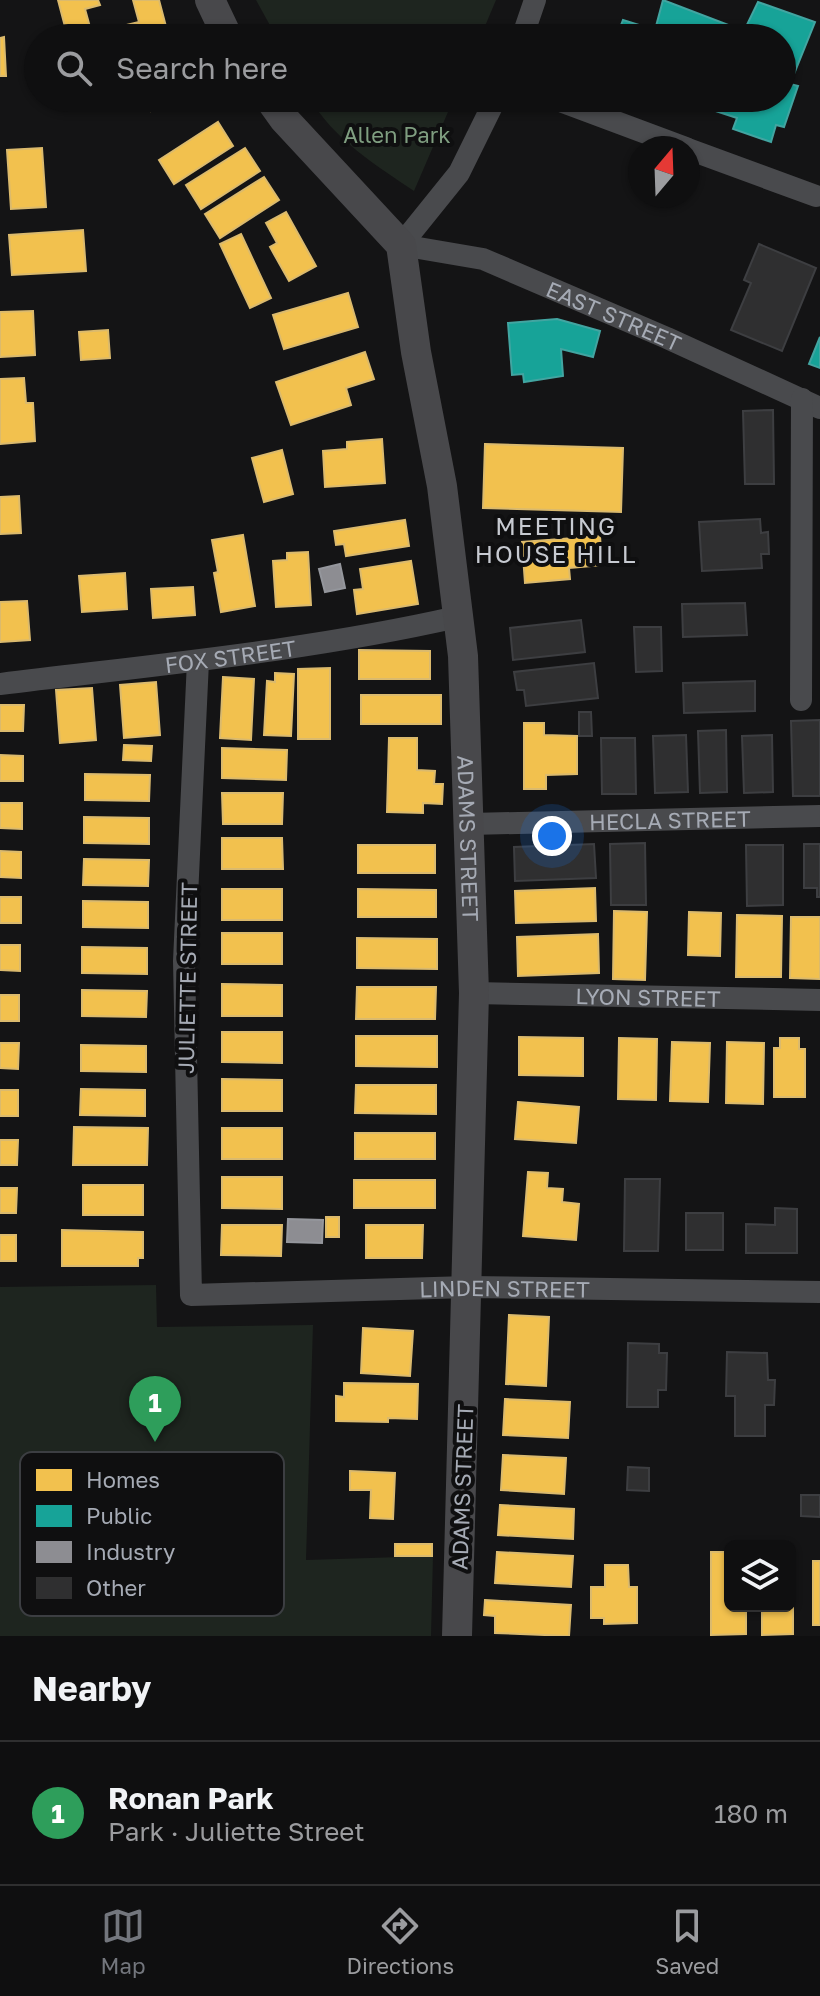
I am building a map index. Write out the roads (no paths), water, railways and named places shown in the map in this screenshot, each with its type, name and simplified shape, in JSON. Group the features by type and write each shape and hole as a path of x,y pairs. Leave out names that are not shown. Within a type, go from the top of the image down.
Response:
{"main road":[{"path":"210,0 221,24"},
{"path":"279,112 401,245"},
{"name":"ADAMS STREET","path":"401,245 416,352 442,486 463,656 470,824 474,993 457,1636"}],"street":[{"path":"527,24 535,0"},
{"path":"401,245 459,173 489,112"},
{"path":"590,112 655,136"},
{"path":"700,153 816,196"},
{"name":"EAST STREET","path":"401,245 483,259 811,403"},
{"path":"801,700 811,403"},
{"name":"FOX STREET","path":"0,684 198,661 416,627 457,617"},
{"name":"JULIETTE STREET","path":"191,1295 184,961 198,661"},
{"name":"HECLA STREET","path":"470,824 820,816"},
{"name":"LYON STREET","path":"474,993 820,1000"},
{"name":"LINDEN STREET","path":"191,1295 468,1287 820,1292"}],"place":[{"name":"Ronan Park","path":"155,1442"}],"district":[{"name":"MEETING HOUSE HILL","path":"556,539"}],"park label":[{"name":"Allen Park","path":"397,134"}]}
